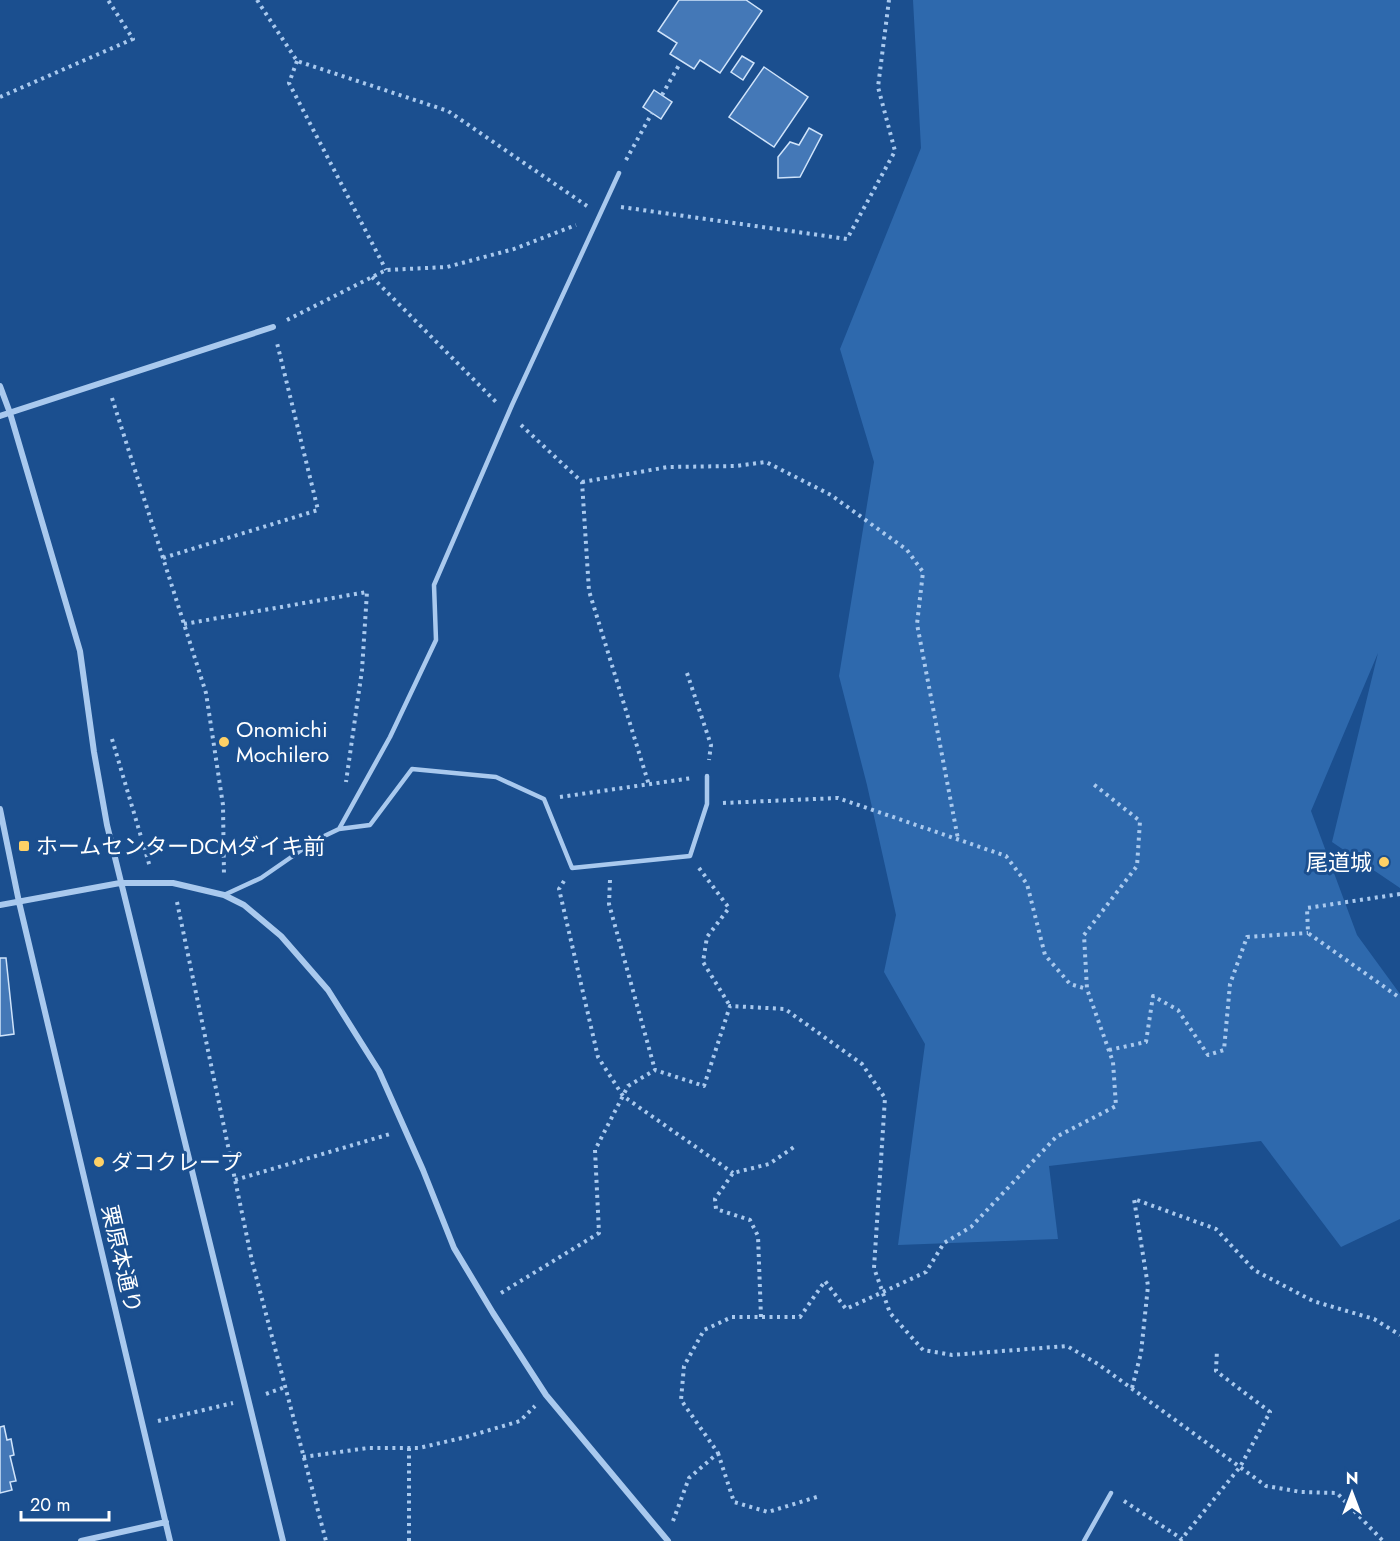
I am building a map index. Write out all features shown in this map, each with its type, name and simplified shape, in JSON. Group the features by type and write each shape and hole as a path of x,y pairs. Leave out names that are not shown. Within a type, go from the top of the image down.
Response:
{"street":[{"path":"0,416 273,327"},
{"path":"0,386 80,651 96,762 120,883 283,1541"},
{"name":"栗原本通り","path":"0,809 19,902 170,1541"},
{"path":"0,905 120,883 173,883 224,894 244,905 281,936 328,990 379,1071 454,1248 546,1395 668,1540"},
{"path":"81,1541 166,1522"}],"lane":[{"path":"339,829 390,737 436,640 434,585 508,414 619,173"},
{"path":"224,894 261,878 316,840 339,829 370,825 412,769 496,777 544,799 572,867 690,856 707,804 707,776"},
{"path":"1084,1541 1111,1493"}],"path":[{"path":"0,97 133,39 108,0"},
{"path":"257,0 297,62 448,111 600,215"},
{"path":"163,558 318,510 273,327 386,270 447,267 514,249 618,206 847,239 895,151 878,87 889,0"},
{"path":"297,62 289,83 386,270"},
{"path":"662,95 679,65"},
{"path":"619,173 652,113"},
{"path":"371,277 508,414 582,482 589,591 649,784"},
{"path":"106,382 206,693 223,805 224,894"},
{"path":"582,482 668,467 736,466 766,462 831,495 907,550 923,572 917,624 958,839"},
{"path":"184,624 367,592 362,670 345,778 352,806"},
{"path":"544,799 707,776 711,745 687,673"},
{"path":"111,734 155,882"},
{"path":"820,1496 768,1512 734,1502 718,1453 681,1400 684,1366 704,1330 732,1317 800,1317 825,1281 846,1309 926,1272 944,1243 971,1227 1056,1137 1116,1106 1113,1062 1087,989 1084,935 1137,866 1140,821 1092,783"},
{"path":"707,804 838,798 1006,856 1027,884 1045,955 1070,984 1087,989"},
{"path":"690,856 729,908 707,937 702,962 730,1006"},
{"path":"610,864 609,904 655,1070"},
{"path":"572,867 559,889 598,1058 623,1096 733,1173"},
{"path":"173,883 252,1261 326,1541"},
{"path":"1308,933 1307,908 1400,894"},
{"path":"1109,1050 1146,1042 1153,996 1178,1010 1208,1054 1224,1050 1230,984 1247,937 1308,933 1400,998"},
{"path":"486,1301 599,1233 595,1150 628,1086 655,1070 704,1086 730,1006"},
{"path":"730,1006 785,1009 862,1064 885,1098 874,1268 890,1313 923,1350 952,1355 1067,1346 1098,1364 1266,1486 1301,1492 1337,1493 1383,1541"},
{"path":"235,1180 405,1130"},
{"path":"761,1317 758,1236 750,1220 716,1209 715,1199 733,1173 769,1164 797,1145"},
{"path":"1132,1388 1141,1353 1148,1286 1134,1199 1216,1229 1254,1270 1313,1301 1374,1319 1400,1335"},
{"path":"1111,1493 1181,1540 1240,1467 1270,1412 1216,1371 1217,1350"},
{"path":"143,1424 248,1400 285,1387"},
{"path":"303,1457 369,1448 419,1448 466,1437 520,1421 546,1395"},
{"path":"409,1448 409,1541"},
{"path":"668,1540 689,1478 718,1453"}],"shaded area":[{"path":"913,0 1400,0 1400,888 1332,842 1378,653 1311,811 1357,935 1400,994 1400,1219 1341,1247 1261,1141 1049,1166 1058,1239 898,1245 925,1044 884,972 896,915 867,785 839,676 874,462 840,349 921,148"}],"building":[{"path":"679,0 746,0 762,11 720,73 700,60 694,69 670,54 677,43 658,31"},
{"path":"742,56 754,63 743,80 731,72"},
{"path":"764,67 808,97 774,147 729,117"},
{"path":"654,90 672,102 661,119 643,107"},
{"path":"809,128 822,135 800,177 778,178 778,157 790,142 799,145"},
{"path":"0,958 6,958 14,1034 0,1036"},
{"path":"4,1426 7,1440 11,1439 14,1455 10,1456 16,1481 10,1482 12,1490 0,1493 0,1427"}],"place":[{"name":"Onomichi Mochilero","path":"224,742"},
{"name":"ホームセンターDCMダイキ前","path":"24,846"},
{"name":"尾道城","path":"1384,862"},
{"name":"ダコクレープ","path":"99,1162"}]}
